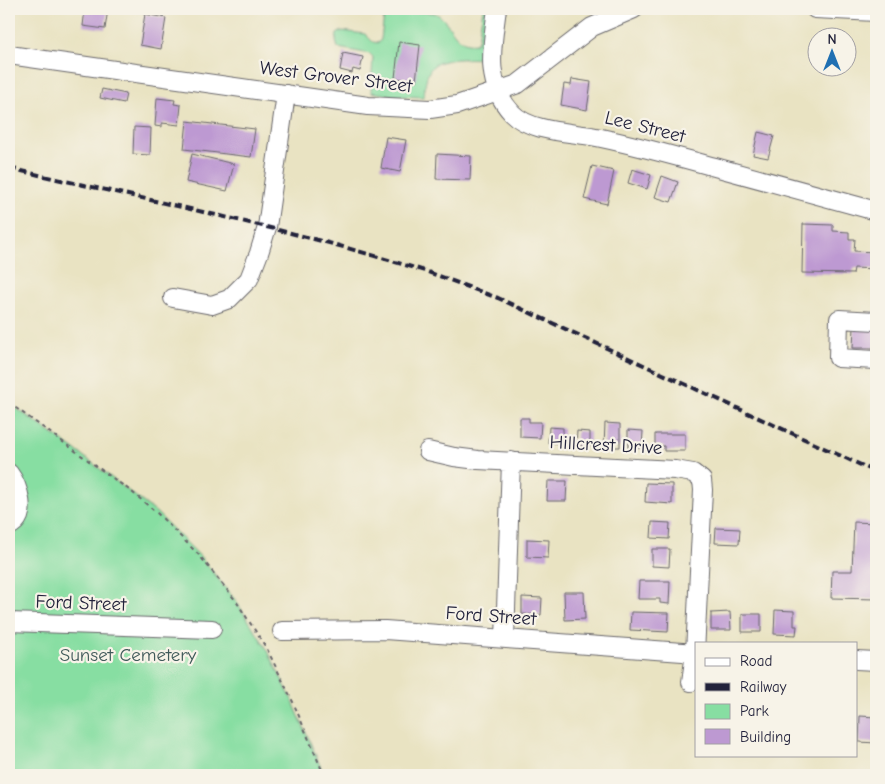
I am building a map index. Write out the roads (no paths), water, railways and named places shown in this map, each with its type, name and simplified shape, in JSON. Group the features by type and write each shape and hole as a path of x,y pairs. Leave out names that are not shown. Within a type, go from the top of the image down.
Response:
{"street":[{"name":"Lee Street","path":"496,9 491,48 497,92 513,113 528,124 619,141 876,212"},
{"name":"West Grover Street","path":"9,55 368,106 430,109 457,105 518,84 531,76 592,27 634,9"},
{"path":"815,9 876,12"},
{"path":"172,298 212,305 229,299 248,279 267,228 286,94"},
{"path":"876,321 840,319 838,358 876,360"},
{"path":"428,451 454,457 511,461 505,638"},
{"name":"Hillcrest Drive","path":"511,461 675,470 693,473 702,480 696,642"},
{"path":"9,473 13,479 21,504 18,518 9,526"},
{"name":"Ford Street","path":"9,622 212,630"},
{"name":"Ford Street","path":"282,631 385,630 695,653"},
{"path":"691,682 695,659"},
{"path":"858,660 876,661"}],"railway":[{"path":"9,168 307,237 429,272 498,298 876,472"}],"park label":[{"name":"Sunset Cemetery","path":"128,655"}]}
